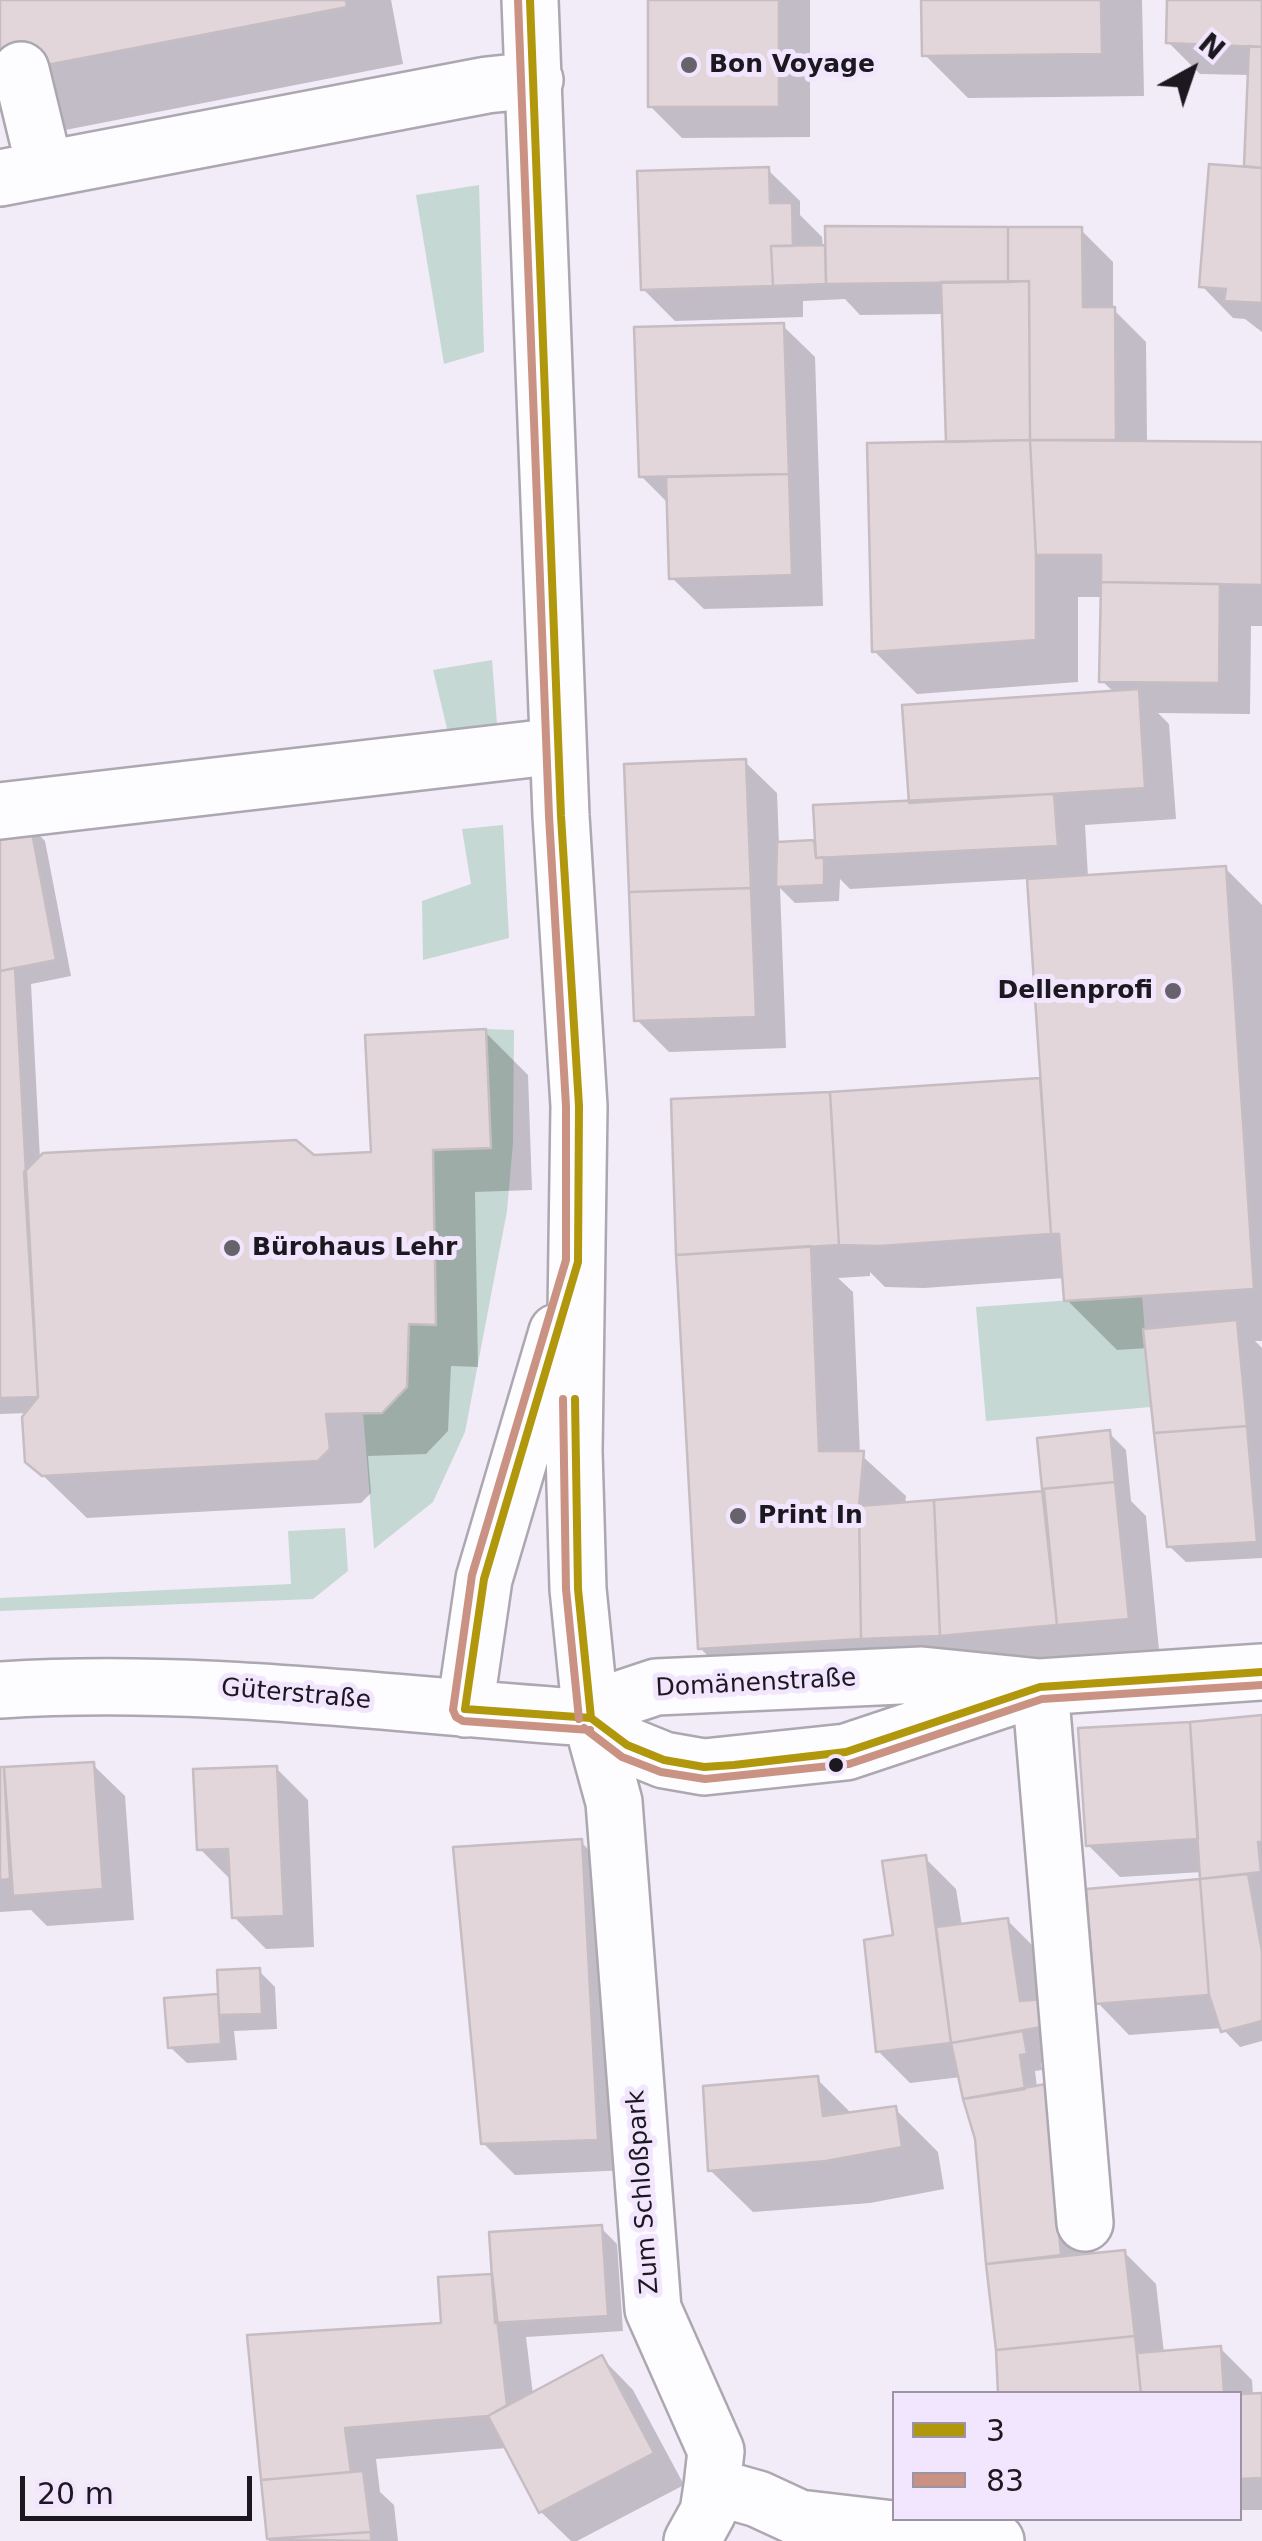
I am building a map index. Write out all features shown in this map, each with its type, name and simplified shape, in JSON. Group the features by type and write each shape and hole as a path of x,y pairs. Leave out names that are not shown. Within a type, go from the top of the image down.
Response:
{"street":[{"name":"Zum Schloßpark","path":"530,0 558,746 579,1106 574,1450 578,1569 591,1718 614,1802 653,2308 716,2451 712,2486"},
{"path":"21,70 22,174 487,85 535,80"},
{"path":"0,812 558,746"},
{"path":"465,1709 484,1579 578,1262"},
{"name":"Domänenstraße","path":"1040,1687 846,1752 734,1765 704,1767 664,1760 628,1744 591,1718 626,1696 656,1688 922,1675 1040,1687 1262,1672"},
{"name":"Güterstraße","path":"0,1690 199,1687 591,1718"},
{"path":"1040,1687 1085,2223"},
{"path":"692,2541 708,2512 712,2486 799,2518 996,2541"}],"shaded area":[{"path":"479,185 484,352 444,364 416,195"},
{"path":"492,660 498,737 450,741 433,670"},
{"path":"503,825 509,938 423,960 422,901 471,884 462,829"},
{"path":"486,1029 514,1030 513,1143 507,1211 465,1432 433,1502 374,1549 363,1413 406,1387 409,1324 436,1324 433,1150 491,1148"},
{"path":"1142,1295 1151,1407 986,1421 976,1307"},
{"path":"345,1528 348,1571 313,1599 0,1611 0,1598 291,1584 288,1531"}],"building":[{"path":"0,0 346,0 347,7 0,74"},
{"path":"648,0 779,0 779,107 648,107"},
{"path":"921,0 1101,0 1102,54 922,56"},
{"path":"1167,0 1262,0 1262,47 1166,43"},
{"path":"1249,46 1262,47 1262,168 1244,166"},
{"path":"1209,164 1262,168 1262,303 1224,301 1226,289 1199,287"},
{"path":"769,167 770,203 792,203 793,246 771,246 773,286 641,290 637,171"},
{"path":"825,226 1008,227 1008,282 826,284"},
{"path":"1008,227 1082,227 1083,307 1115,307 1116,440 1030,440 1029,281 1008,282"},
{"path":"825,245 826,284 773,286 771,246"},
{"path":"1029,281 1030,440 946,442 941,282"},
{"path":"784,323 789,474 639,477 634,327"},
{"path":"1030,440 1262,442 1262,585 1101,582 1101,555 1036,555"},
{"path":"1030,440 1036,640 872,652 867,443"},
{"path":"789,474 792,575 669,579 666,477"},
{"path":"1101,582 1220,584 1219,683 1099,682"},
{"path":"1139,689 1145,788 909,803 902,705"},
{"path":"746,759 751,888 629,892 624,764"},
{"path":"1054,794 1058,846 816,858 813,805"},
{"path":"30,822 56,960 0,971 0,828"},
{"path":"814,840 816,858 824,857 824,885 776,887 777,842"},
{"path":"1226,866 1254,1289 1064,1301 1059,1234 1051,1234 1027,879"},
{"path":"751,888 756,1017 634,1021 629,892"},
{"path":"15,968 38,1397 0,1398 0,971"},
{"name":"Bürohaus Lehr","path":"486,1029 491,1148 433,1150 436,1325 409,1324 407,1387 382,1413 326,1414 330,1449 318,1461 42,1476 25,1462 22,1417 38,1397 24,1172 43,1153 296,1140 314,1155 371,1152 365,1035"},
{"path":"1040,1078 1051,1234 880,1246 839,1245 830,1092"},
{"path":"830,1092 839,1245 676,1255 671,1099"},
{"path":"811,1246 819,1451 864,1451 859,1506 861,1639 698,1649 676,1255"},
{"path":"1237,1320 1247,1426 1154,1433 1143,1329"},
{"path":"1247,1426 1257,1542 1167,1547 1154,1433"},
{"path":"1110,1430 1115,1482 1042,1489 1037,1438"},
{"path":"1115,1482 1129,1619 1057,1625 1042,1489"},
{"path":"1044,1491 1057,1625 940,1636 934,1500"},
{"path":"934,1500 940,1636 861,1639 859,1506"},
{"path":"1262,1715 1262,1842 1258,1842 1261,1872 1200,1879 1190,1722"},
{"path":"1190,1722 1198,1839 1086,1846 1078,1728"},
{"path":"94,1762 103,1889 13,1896 4,1767"},
{"path":"277,1766 284,1916 232,1918 228,1849 197,1850 193,1769"},
{"path":"0,1767 4,1767 10,1879 0,1880"},
{"path":"582,1839 598,2140 481,2144 453,1847"},
{"path":"926,1855 951,2043 876,2052 864,1940 893,1935 882,1861"},
{"path":"1248,1874 1262,1951 1262,2021 1221,2032 1209,1995 1200,1879"},
{"path":"1200,1879 1209,1995 1095,2004 1086,1889"},
{"path":"1008,1918 1020,2001 1043,1999 1047,2026 951,2043 936,1927"},
{"path":"260,1968 262,2014 219,2015 217,1970"},
{"path":"218,1994 221,2044 168,2048 164,1998"},
{"path":"1023,2031 1027,2054 1020,2055 1025,2089 963,2099 951,2043"},
{"path":"818,2076 823,2116 896,2106 902,2147 826,2161 708,2171 703,2086"},
{"path":"1046,2084 1061,2255 986,2264 975,2139 963,2099"},
{"path":"602,2225 608,2316 495,2323 489,2232"},
{"path":"1125,2250 1135,2336 996,2350 986,2264"},
{"path":"492,2274 507,2405 488,2416 345,2428 351,2472 261,2480 247,2335 441,2323 438,2277"},
{"path":"1135,2336 1141,2391 998,2391 996,2350"},
{"path":"1221,2346 1224,2391 1141,2391 1137,2353"},
{"path":"602,2355 654,2453 539,2513 488,2416"},
{"path":"1262,2393 1262,2478 1242,2479 1242,2394"},
{"path":"363,2471 371,2532 267,2539 261,2480"},
{"path":"371,2532 371,2541 267,2539"}],"transit line":[{"name":"83","path":"518,0 549,816 566,1106 566,1260 472,1575 453,1710 463,1721 590,1730"},
{"name":"3","path":"530,0 561,816 579,1106 578,1262 484,1579 465,1709 591,1718"},
{"name":"83","path":"563,1399 566,1589 579,1719"},
{"name":"3","path":"575,1399 578,1589 591,1718"},
{"name":"3","path":"591,1718 627,1745 664,1760 704,1767 734,1765 846,1752 1040,1687 1262,1672"},
{"name":"83","path":"584,1728 622,1757 661,1772 705,1779 849,1764 1042,1699 1262,1685"}],"place":[{"name":"Bon Voyage","path":"689,65"},
{"name":"Dellenprofi","path":"1173,991"},
{"name":"Bürohaus Lehr","path":"232,1248"},
{"name":"Print In","path":"738,1516"}]}
